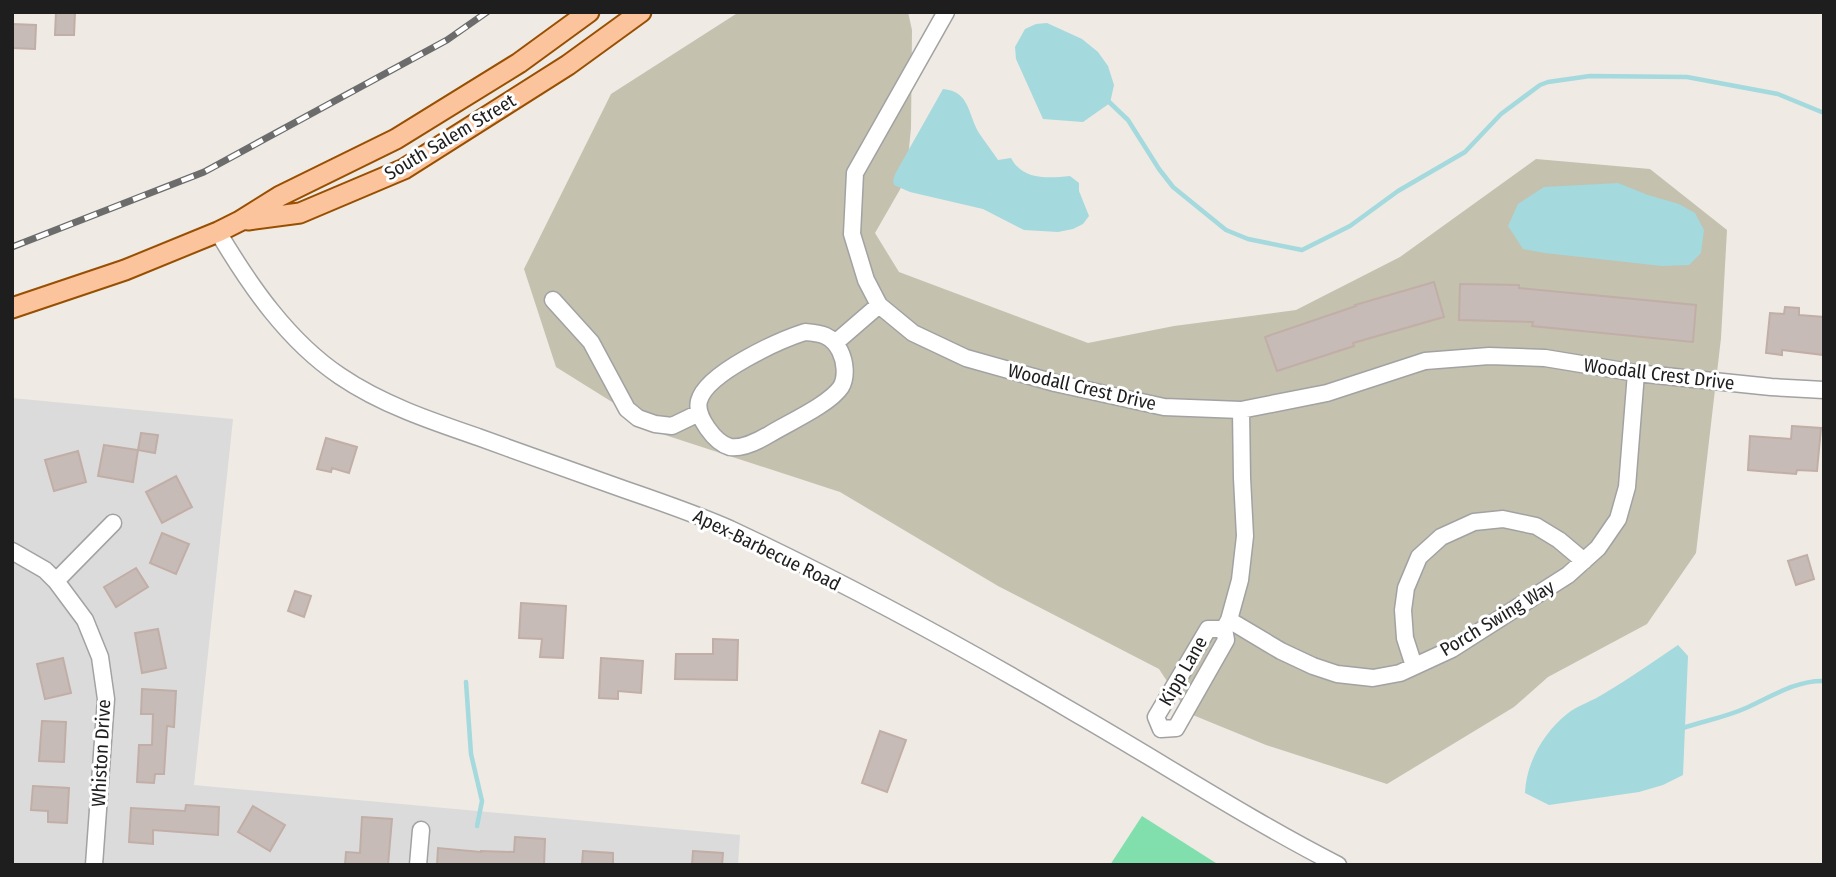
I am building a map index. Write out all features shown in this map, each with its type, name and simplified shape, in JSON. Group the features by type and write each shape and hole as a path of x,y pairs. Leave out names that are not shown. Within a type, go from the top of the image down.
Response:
{"main road":[{"name":"South Salem Street","path":"12,308 125,270 229,226 280,196 396,139 519,63 589,12"},
{"name":"South Salem Street","path":"229,226 300,213 404,169 568,65 641,12"}],"street":[{"name":"Woodall Crest Drive","path":"946,12 855,173 852,234 866,280 879,305 913,333 966,358 1055,383 1164,407 1241,410 1327,393 1425,361 1489,356 1545,358 1636,373 1824,390"},
{"name":"Apex-Barbecue Road","path":"229,226 258,295 313,355 340,376 372,395 442,425 728,528 953,644 1338,865"},
{"path":"553,300 591,342 627,409 638,418 672,426 699,413"},
{"path":"835,343 879,305"},
{"path":"805,332 822,333 835,343 842,354 845,370 842,386 828,400 755,443 731,447 709,431 699,413 699,400 707,386 735,365 786,338 805,332"},
{"name":"Porch Swing Way","path":"1227,625 1313,666 1337,674 1373,678 1400,673 1452,649 1569,575 1598,548 1618,519 1627,487 1636,373"},
{"name":"Kipp Lane","path":"1227,625 1208,629 1156,717 1161,729 1176,728 1226,640 1227,625 1240,580 1245,536 1241,410"},
{"path":"1414,666 1405,638 1403,610 1406,588 1419,557 1440,537 1474,522 1503,519 1536,526 1559,540 1584,561"},
{"path":"56,581 113,523"},
{"name":"Whiston Drive","path":"12,551 44,570 56,581 85,621 100,657 106,699 94,865"},
{"path":"1148,757 1161,729"},
{"path":"418,865 421,830"}],"shaded area":[{"path":"739,12 908,12 912,30 911,128 906,179 875,233 899,272 1088,343 1174,326 1296,310 1400,257 1536,159 1650,169 1727,230 1721,338 1696,553 1647,624 1548,677 1514,707 1387,784 1266,745 1188,713 1159,669 998,586 840,492 665,435 556,367 524,269 611,94"},
{"path":"12,398 233,419 194,785 740,835 738,865 12,865"}],"green space":[{"path":"1142,816 1219,865 1110,865"}],"water":[{"path":"1047,23 1082,39 1098,52 1108,66 1114,85 1110,103 1083,122 1043,119 1016,59 1015,47 1025,29"},
{"path":"943,89 958,94 963,99 979,133 998,160 1011,158 1022,171 1029,174 1045,177 1070,176 1079,183 1079,191 1089,216 1083,224 1058,232 1024,230 983,209 910,192 894,185 895,174"},
{"path":"1618,183 1679,204 1695,213 1704,230 1701,253 1689,265 1662,266 1545,253 1523,249 1508,226 1518,204 1544,187"},
{"path":"1678,645 1688,656 1683,775 1663,785 1639,792 1549,805 1525,793 1529,771 1538,749 1559,721"}],"building":[{"path":"56,12 75,12 74,35 55,35"},
{"path":"12,24 36,25 35,49 12,48"},
{"path":"1434,282 1444,317 1353,343 1354,346 1277,371 1265,337 1355,305"},
{"path":"1460,284 1519,285 1519,288 1696,305 1693,342 1532,326 1533,322 1459,320"},
{"path":"1785,307 1799,308 1799,315 1824,317 1824,355 1782,350 1782,355 1766,353 1770,313 1784,314"},
{"path":"1792,426 1821,428 1817,471 1797,470 1796,474 1748,470 1750,436 1791,439"},
{"path":"141,433 158,435 155,453 138,450"},
{"path":"326,438 357,447 349,473 332,468 331,472 317,469"},
{"path":"104,445 138,450 133,482 98,476"},
{"path":"78,451 86,482 54,491 45,460"},
{"path":"176,476 192,507 162,523 146,492"},
{"path":"162,533 189,544 176,574 150,563"},
{"path":"1807,555 1814,579 1796,585 1788,561"},
{"path":"136,568 148,587 116,607 104,587"},
{"path":"295,591 311,596 304,617 288,611"},
{"path":"521,603 566,606 563,658 540,657 542,639 519,638"},
{"path":"158,629 166,668 142,673 135,633"},
{"path":"713,639 738,640 737,680 675,679 676,654 713,654"},
{"path":"63,658 71,693 45,699 37,664"},
{"path":"601,658 643,661 641,693 618,691 618,699 599,698"},
{"path":"142,689 176,691 174,727 167,726 164,774 155,774 154,783 137,782 139,745 152,745 153,714 141,714"},
{"path":"42,721 66,722 64,762 39,761"},
{"path":"880,731 906,740 887,792 862,783"},
{"path":"33,786 69,788 67,823 48,822 48,811 31,810"},
{"path":"186,805 219,807 218,835 153,830 153,844 129,842 131,808 185,811"},
{"path":"253,806 285,825 270,851 238,832"},
{"path":"362,817 392,819 388,865 345,865 346,852 360,853"},
{"path":"515,837 545,839 544,865 437,865 438,848 514,852"},
{"path":"583,851 613,853 613,865 582,865"},
{"path":"693,851 723,853 722,865 692,865"}],"waterway":[{"path":"1107,100 1128,120 1173,187 1226,230 1248,239 1302,250 1350,226 1398,191 1465,152 1501,114 1548,82 1590,76 1687,77 1778,94 1824,113"},
{"path":"1683,728 1738,711 1794,686 1824,681"},
{"path":"466,682 471,754 482,801 477,826"}],"railway":[{"path":"12,247 204,172 447,40 487,12"}]}
